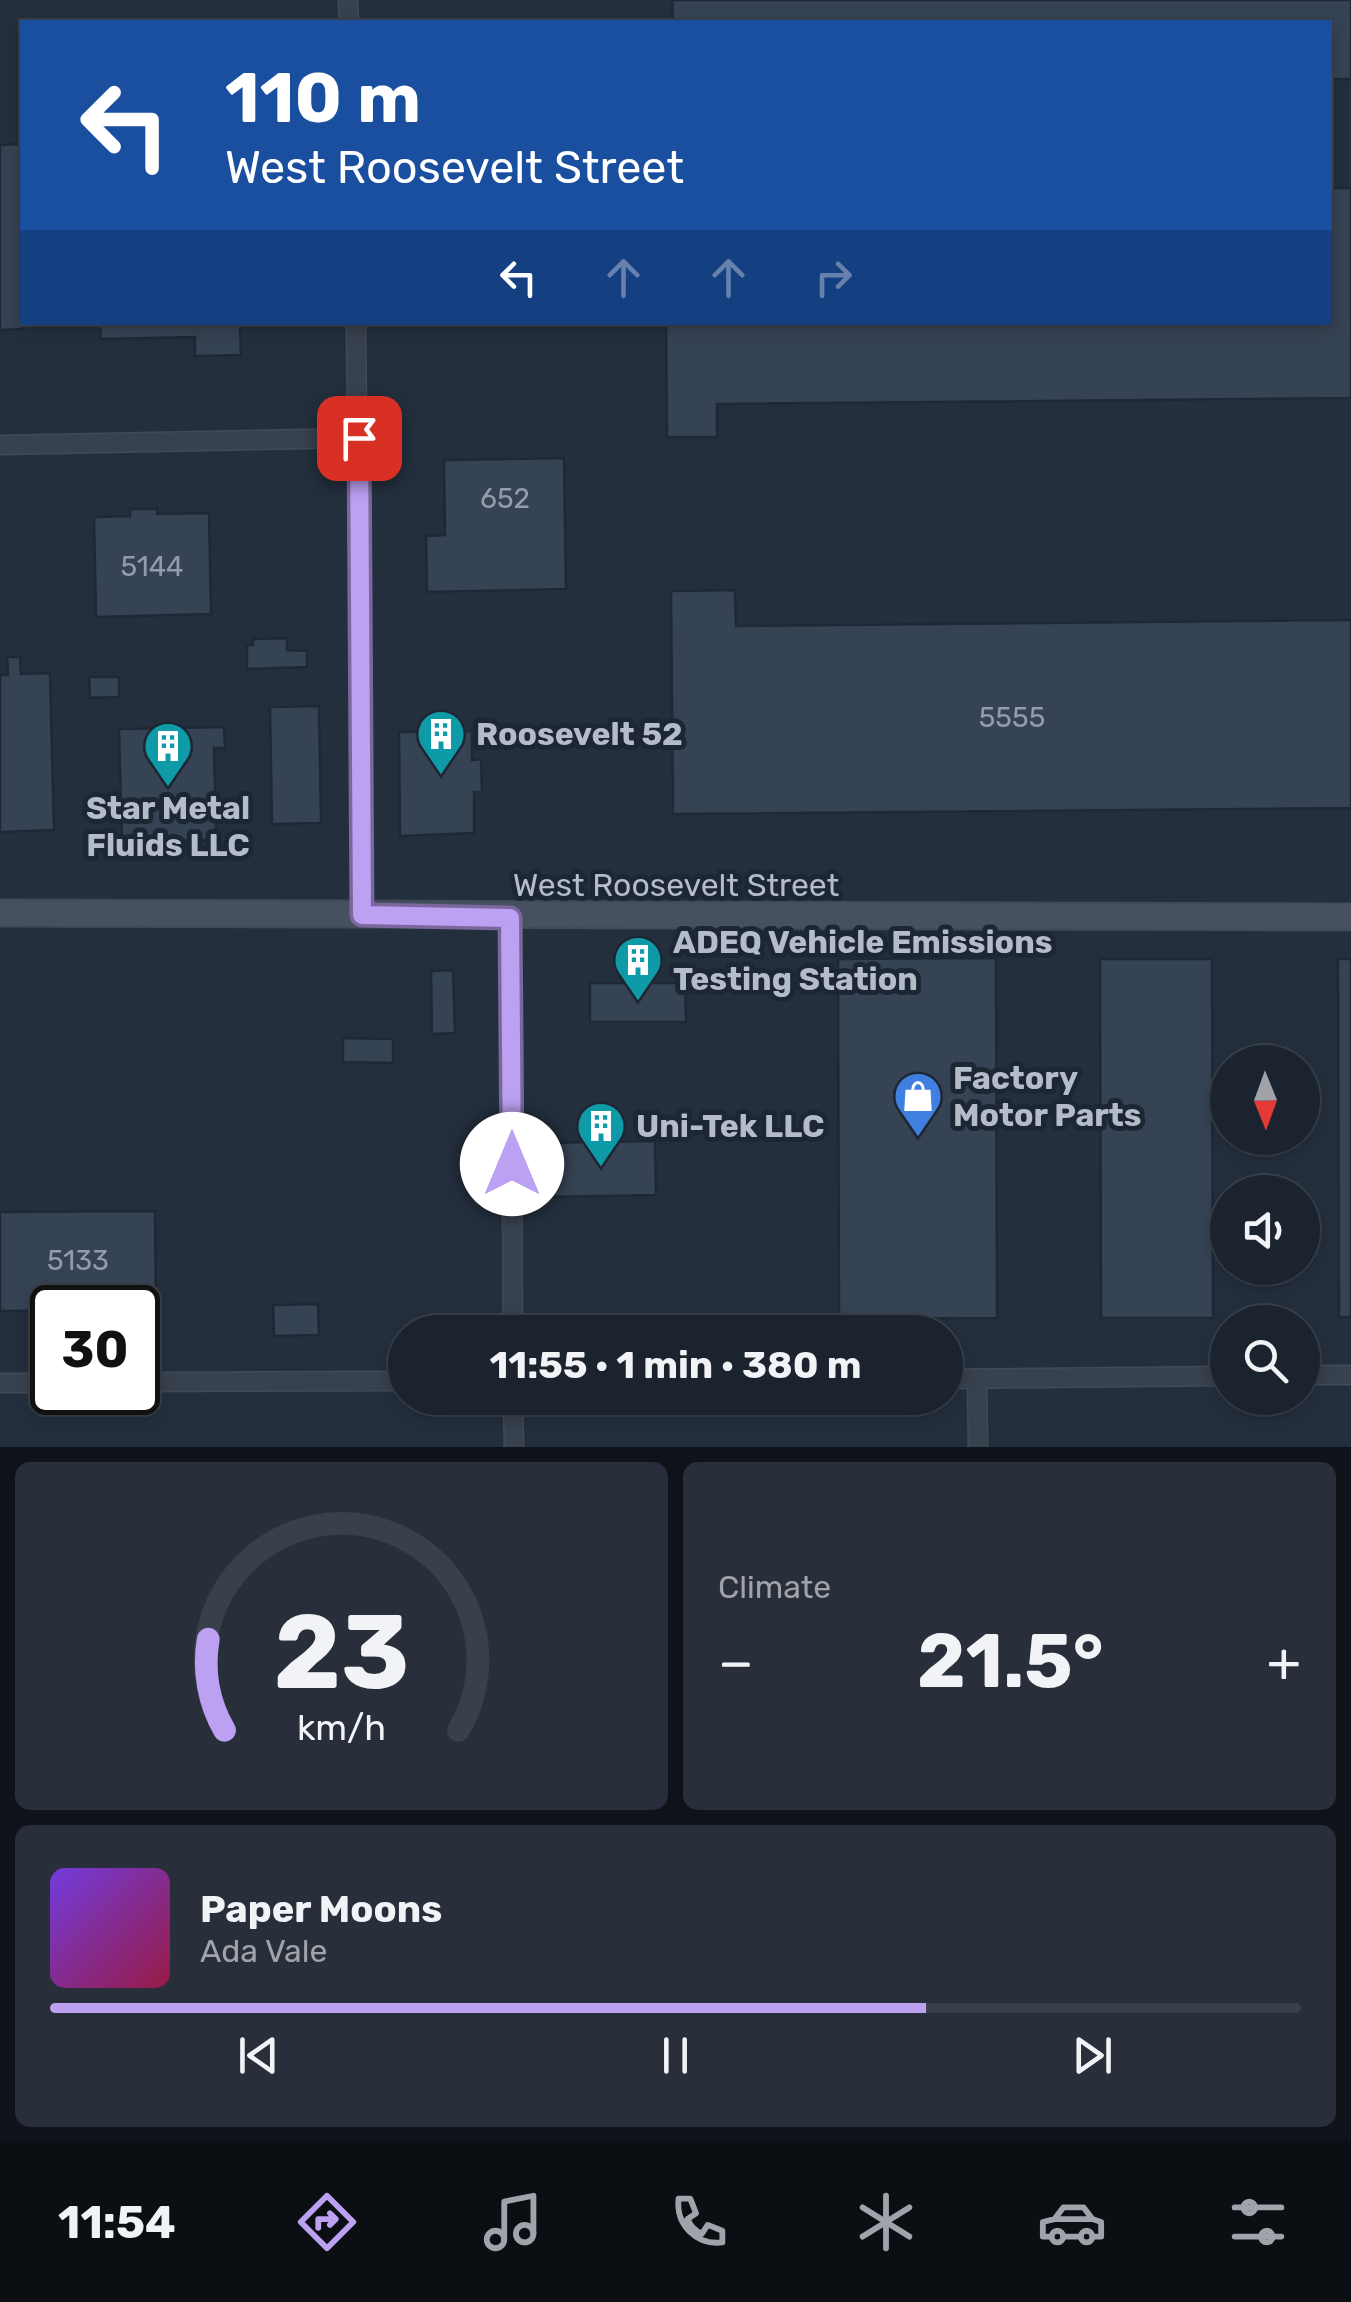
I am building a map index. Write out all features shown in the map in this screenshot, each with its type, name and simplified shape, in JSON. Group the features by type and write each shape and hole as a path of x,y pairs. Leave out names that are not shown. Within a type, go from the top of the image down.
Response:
{"street":[{"path":"356,325 362,915"},
{"path":"0,446 359,438"},
{"name":"West Roosevelt Street","path":"0,913 510,918 1351,918"},
{"path":"510,918 513,1315"},
{"path":"1320,1375 1351,1375"},
{"path":"963,1378 1210,1376"},
{"path":"978,1378 978,1447"},
{"path":"160,1382 388,1381"},
{"path":"0,1383 30,1383"},
{"path":"514,1415 514,1447"}],"building":[{"path":"672,0 1351,0 1351,79 1332,79 1332,20 673,20"},
{"path":"20,144 22,329 0,330 0,145"},
{"path":"1332,188 1351,188 1351,398 717,404 717,437 667,437 666,325 1332,325"},
{"path":"100,325 240,325 241,355 195,356 195,337 101,339"},
{"path":"564,458 566,589 427,592 426,536 445,535 444,460"},
{"path":"130,509 157,509 157,514 209,513 211,614 96,617 94,517 130,516"},
{"path":"735,590 736,626 1351,620 1351,808 673,814 671,591"},
{"path":"287,638 287,650 307,651 307,667 247,669 247,645 253,645 253,639"},
{"path":"7,657 20,657 21,674 50,673 54,830 0,832 0,675 8,675"},
{"path":"89,677 119,677 119,697 90,698"},
{"path":"319,706 321,823 272,824 270,707"},
{"name":"Star Metal Fluids LLC","path":"224,727 225,748 214,748 216,828 205,840 122,843 119,729"},
{"name":"Roosevelt 52","path":"472,731 472,760 481,759 482,792 474,792 474,833 400,836 399,732"},
{"name":"Factory Motor Parts","path":"996,958 997,1318 839,1315 838,959"},
{"path":"1100,959 1212,959 1210,1318 1101,1318"},
{"path":"1338,959 1351,959 1351,1317 1339,1317"},
{"path":"453,970 455,1033 432,1034 431,971"},
{"name":"ADEQ Vehicle Emissions Testing Station","path":"590,983 685,983 686,1022 590,1022"},
{"path":"343,1038 393,1039 393,1063 343,1062"},
{"name":"Uni-Tek LLC","path":"655,1141 656,1195 546,1197 545,1143"},
{"path":"155,1211 156,1285 30,1285 30,1311 0,1311 0,1212"},
{"path":"318,1304 319,1335 274,1336 273,1305"}],"place":[{"name":"Roosevelt 52","path":"441,776"},
{"name":"Star Metal Fluids LLC","path":"168,788"},
{"name":"ADEQ Vehicle Emissions Testing Station","path":"638,1002"},
{"name":"Factory Motor Parts","path":"918,1138"},
{"name":"Uni-Tek LLC","path":"601,1168"}],"route":[{"path":"359,438 362,915 510,918 512,1164"}]}
